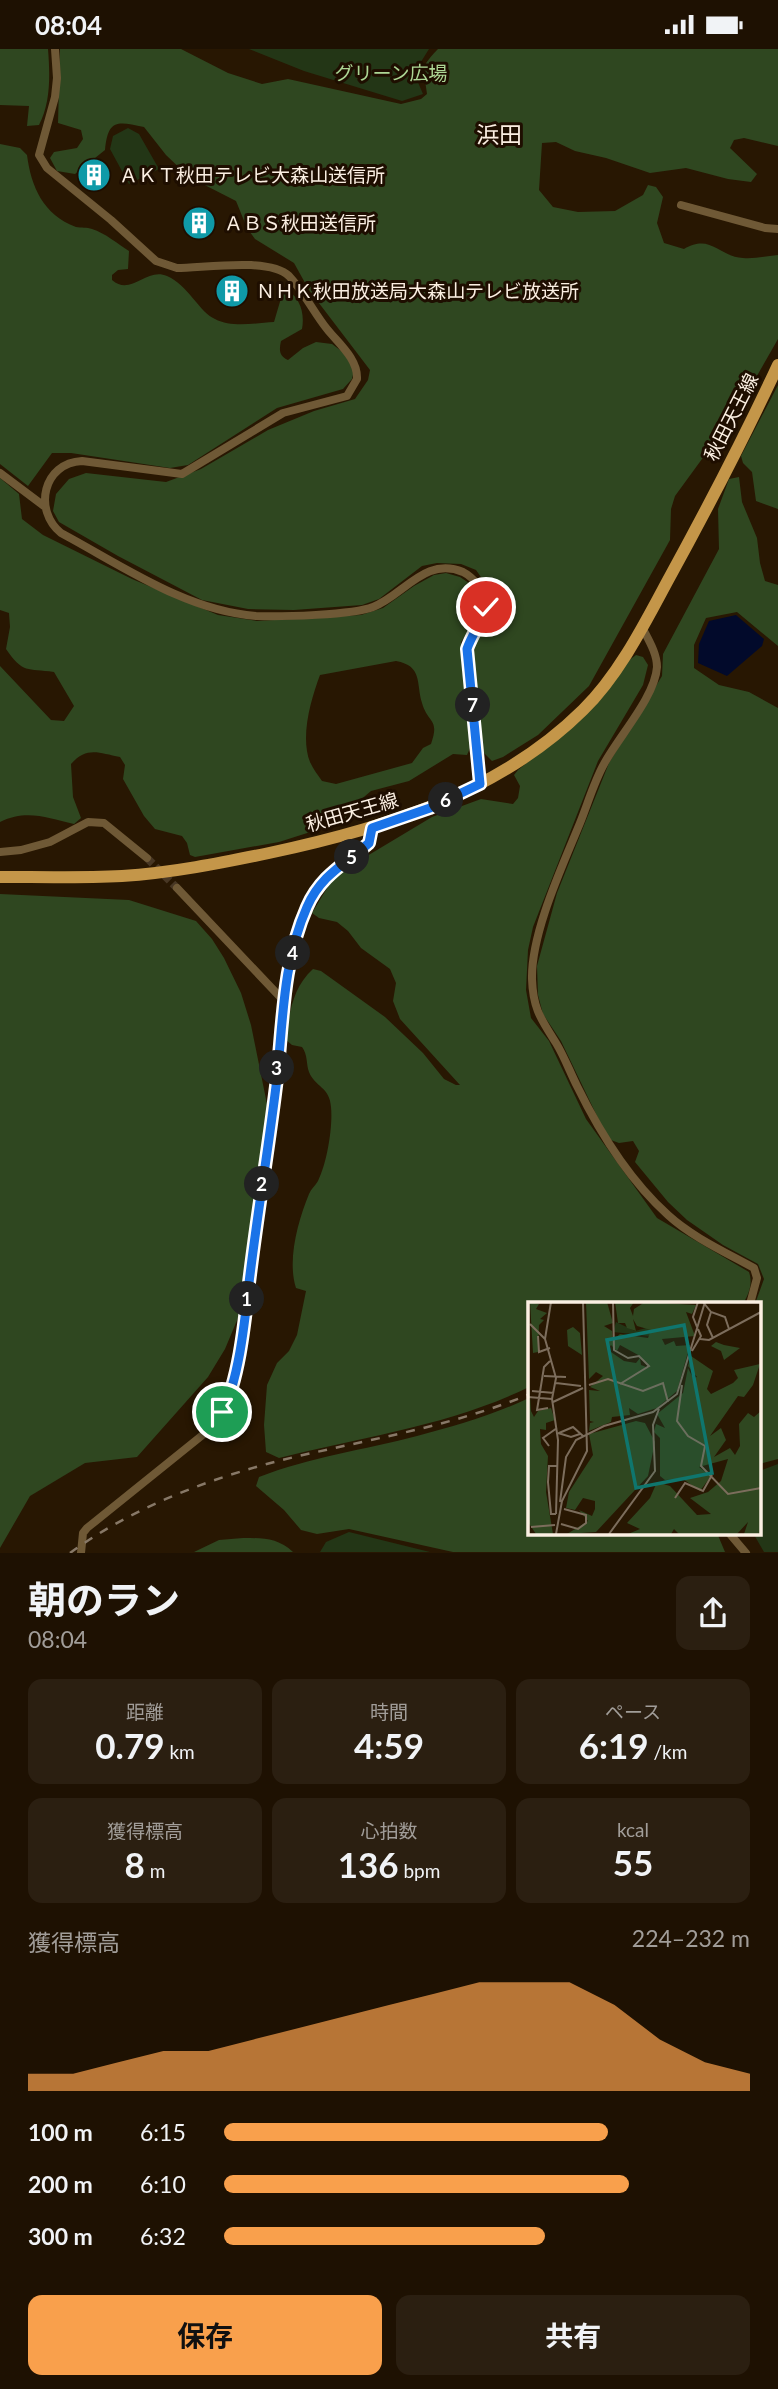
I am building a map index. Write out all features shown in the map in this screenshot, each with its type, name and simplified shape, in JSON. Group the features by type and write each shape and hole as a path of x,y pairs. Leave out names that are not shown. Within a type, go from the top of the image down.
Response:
{"main road":[{"name":"秋田天王線","path":"0,877 123,876 228,862 372,828 430,808 480,784 530,753 583,709 623,657 687,547 778,365"}],"street":[{"path":"55,49 55,97 39,155 47,168 164,266 264,266 282,271 296,285 315,314 354,361 358,373 355,386 347,396 283,413 182,474 82,461 67,464 51,478 44,506 48,518 61,533 173,593 213,607 255,616 372,608 423,574 436,569 464,572 475,581 483,593 486,607 482,622 467,649 480,784"},
{"path":"681,205 765,228 778,229"},
{"path":"0,473 44,506"},
{"path":"642,627 656,656 657,668 652,685 603,766 545,916 534,957 535,1003 540,1019 557,1044 592,1119 610,1148 644,1189 677,1221 754,1268 757,1278 751,1302"},
{"path":"0,852 21,850 50,842 88,822 104,823 147,858"},
{"path":"81,1552 83,1534 87,1528 215,1425 230,1399 244,1324 288,969 308,905 324,879 369,843 372,828"},
{"path":"177,888 283,1000"},
{"path":"731,1535 746,1552"}],"green space":[{"path":"0,49 48,49 48,97 39,125 27,126 29,106 0,105"},
{"path":"60,49 181,49 228,73 262,84 288,79 401,104 421,99 427,94 424,70 427,61 438,49 778,49 778,146 744,138 734,140 730,148 757,174 751,182 686,168 650,173 575,151 556,142 542,143 539,190 553,207 578,212 615,211 643,195 648,185 656,187 663,197 657,223 664,243 684,249 693,245 708,245 743,258 778,255 778,339 737,411 675,496 671,509 670,540 589,686 538,735 492,761 483,752 473,657 476,640 488,622 490,590 476,570 461,564 437,563 422,566 379,599 362,605 294,610 248,609 202,600 59,522 53,511 56,494 69,479 86,473 166,482 201,469 268,430 314,411 355,399 368,380 370,370 309,290 294,263 255,239 247,228 236,201 189,177 166,155 144,127 121,123 116,125 109,132 105,150 75,174 57,171 50,158 54,152 77,148 83,139 81,130 58,123"},
{"name":"グリーン広場","path":"249,49 429,49 414,73 423,94 402,101 304,71"},
{"path":"128,128 139,134 159,169 129,184 110,149 113,136"},
{"path":"0,144 20,148 27,155 36,188 55,215 76,227 90,228 102,233 129,251 128,269 118,270 112,275 112,280 126,285 152,275 167,276 181,285 209,316 236,324 274,322 284,288 298,300 303,323 302,329 281,341 281,355 288,360 316,342 332,344 344,353 354,370 352,379 343,389 277,408 188,465 170,468 71,453 52,453 28,486 0,464"},
{"path":"778,385 778,509 756,501 752,472 743,463 741,456"},
{"path":"739,477 742,502 757,538 765,581 778,585 778,646 737,612 706,618 694,645 694,668 719,685 749,692 778,708 778,1459 760,1464 760,1302 756,1302 764,1279 758,1264 723,1245 687,1220 668,1202 635,1162 639,1151 633,1141 619,1143 608,1139 561,1041 543,1014 538,995 537,966 557,893 609,763 662,676 663,654 719,549 718,509 729,479"},
{"path":"0,478 19,494 22,519 43,535 132,579 218,615 257,621 361,615 383,608 434,575 446,573 460,577 475,587 483,609 461,642 462,671 471,703 470,748 467,755 453,754 409,781 371,791 352,807 348,820 279,842 195,857 190,855 182,836 155,829 144,816 123,779 125,765 120,757 99,753 82,755 71,764 73,797 81,818 74,824 28,815 0,822 0,666 51,720 64,721 74,706 54,672 26,668 12,657 6,649 10,627 9,613 0,610","holes":["396,661 405,663 415,671 424,710 434,725 431,744 423,748 412,763 336,784 322,781 310,762 306,741 310,706 320,675"]},
{"path":"636,655 643,657 648,665 643,685 598,761 533,927 528,950 526,990 531,1018 549,1041 586,1119 657,1218 749,1272 747,1296 744,1302 528,1302 528,1387 438,1421 279,1458 266,1452 264,1425 267,1385 277,1363 289,1351 297,1335 306,1291 296,1288 293,1253 305,1205 324,1165 331,1124 330,1100 309,1072 304,1050 285,1039 293,1001 300,984 313,969 321,971 385,1017 423,1053 444,1079 460,1085 400,1019 393,1001 396,983 390,969 361,948 337,922 319,918 312,913 332,880 347,868 432,817 481,799 513,804 518,798 520,786 514,775 518,770 578,721"},
{"path":"0,894 129,900 196,921 224,958 241,993 251,1025 273,1146 257,1262 225,1349 208,1377 137,1457 85,1463 30,1496 0,1548"},
{"path":"528,1398 528,1535 718,1535 725,1552 453,1552 349,1529 317,1534 301,1530 284,1510 256,1486 259,1477 278,1470 488,1415"},
{"path":"778,1464 778,1552 764,1552 754,1535 760,1535 760,1471"},
{"path":"349,1532 430,1552 320,1552 326,1542"},
{"path":"243,1538 276,1541 293,1552 194,1552 219,1540"}],"water":[{"path":"736,615 764,639 762,646 727,676 698,663 699,644 709,621"}],"tunnel":[{"path":"147,858 177,888"}],"railway":[{"path":"70,1553 118,1522 144,1509 223,1477 278,1461 437,1425 528,1395"}],"place":[{"name":"ＡＫＴ秋田テレビ大森山送信所","path":"94,175"},
{"name":"ＡＢＳ秋田送信所","path":"199,223"},
{"name":"ＮＨＫ秋田放送局大森山テレビ放送所","path":"232,291"}],"district":[{"name":"浜田","path":"499,135"}],"route":[{"path":"222,1412 230,1399 244,1324 276,1081 283,1000 288,969 299,931 308,905 324,879 369,843 372,828 430,808 480,784 467,649 482,622 486,607"}]}
